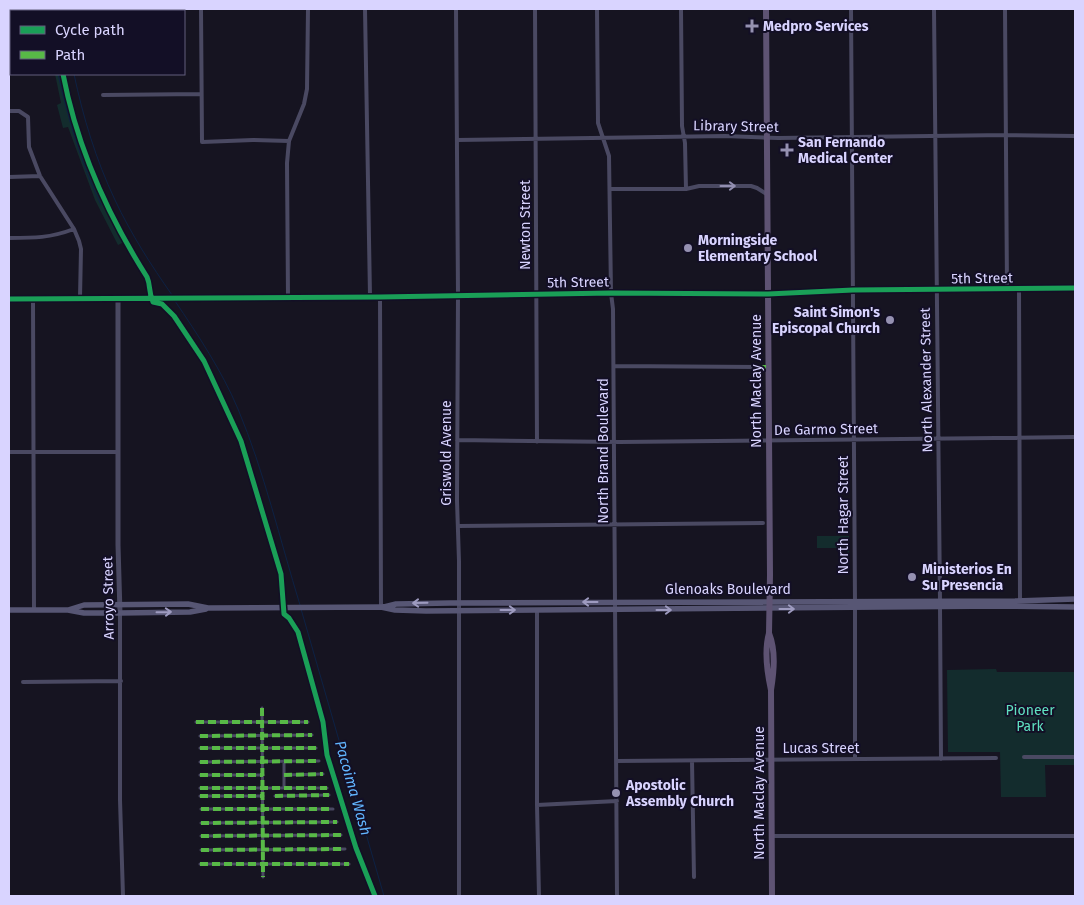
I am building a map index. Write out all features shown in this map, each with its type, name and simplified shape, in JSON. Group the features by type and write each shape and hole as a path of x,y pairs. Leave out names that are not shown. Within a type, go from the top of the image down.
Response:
{"main road":[{"name":"North Maclay Avenue","path":"766,9 769,632 773,642 774,664 771,690 772,896"},
{"name":"Glenoaks Boulevard","path":"1020,604 1075,599"},
{"name":"Glenoaks Boulevard","path":"68,610 84,605 120,604 188,604 208,608 292,608 382,607 396,604 460,603 770,601 855,605"},
{"name":"Glenoaks Boulevard","path":"382,607 395,610 460,611 769,609 940,604 1020,604 1075,607"},
{"name":"Glenoaks Boulevard","path":"9,610 68,610 84,613 120,613 190,612 208,608"}],"street":[{"path":"201,9 202,142 253,140 289,142"},
{"path":"288,297 287,163 289,142 304,104 307,89 308,9"},
{"path":"365,9 370,296"},
{"name":"Griswold Avenue","path":"456,9 457,440 460,603 459,896"},
{"name":"Newton Street","path":"535,9 537,442"},
{"name":"North Brand Boulevard","path":"597,9 598,123 609,154 611,293 613,309 617,896"},
{"path":"681,9 682,126 686,189"},
{"name":"North Hagar Street","path":"851,9 855,759"},
{"name":"North Alexander Street","path":"934,9 941,759"},
{"path":"1005,9 1008,289"},
{"path":"103,95 201,94"},
{"path":"9,111 23,112 29,120 29,146 40,176 74,229 81,250 80,298 9,299"},
{"name":"Library Street","path":"456,140 684,137 1075,136"},
{"path":"9,177 40,176"},
{"path":"610,189 686,189 700,186 751,186 768,195"},
{"path":"9,238 56,236 74,229"},
{"path":"1019,288 1020,604"},
{"name":"5th Street","path":"80,298 611,293 768,294 853,290 1075,288"},
{"path":"380,296 382,607"},
{"name":"Arroyo Street","path":"118,298 120,800 123,896"},
{"path":"33,299 34,610"},
{"path":"614,366 758,367"},
{"name":"De Garmo Street","path":"457,440 537,442 1075,437"},
{"path":"9,452 118,452"},
{"path":"458,526 763,523"},
{"path":"538,602 537,805 539,896"},
{"path":"23,682 121,681"},
{"path":"262,708 263,877"},
{"path":"196,722 308,722"},
{"path":"200,736 312,735"},
{"path":"200,748 316,748"},
{"path":"1024,757 1075,757"},
{"name":"Lucas Street","path":"616,761 996,758"},
{"path":"692,760 694,876"},
{"path":"200,762 320,761"},
{"path":"284,762 284,788"},
{"path":"284,775 323,774"},
{"path":"200,775 263,775"},
{"path":"200,788 327,788"},
{"path":"275,796 329,795"},
{"path":"200,796 263,796"},
{"path":"537,805 617,801"},
{"path":"200,810 333,808"},
{"path":"201,823 337,822"},
{"path":"201,836 341,835"},
{"path":"772,836 1075,836"},
{"path":"201,850 345,849"},
{"path":"200,864 349,864"}],"green space":[{"path":"55,75 62,75 79,139 104,201 124,242 118,245 95,200 68,127 63,128 57,105 61,103"},
{"path":"817,536 849,536 849,571 847,548 817,548"},
{"name":"Pioneer Park","path":"996,669 997,672 1075,672 1075,765 1045,765 1046,797 1001,797 1000,752 948,752 947,670"}],"waterway":[{"path":"58,75 76,141 101,205"},
{"name":"Pacoima Wash","path":"74,75 91,138 108,185 121,213 149,261 172,295"},
{"name":"Pacoima Wash","path":"175,301 217,367 238,409 264,481 300,605"},
{"name":"Pacoima Wash","path":"301,609 384,896"}],"marked path":[{"path":"758,367 768,367"},
{"path":"262,708 263,877"},
{"path":"196,722 308,722"},
{"path":"200,736 312,735"},
{"path":"200,748 316,748"},
{"path":"200,762 319,761"},
{"path":"284,775 323,774"},
{"path":"200,775 263,775"},
{"path":"200,788 327,788"},
{"path":"275,796 329,795"},
{"path":"200,796 263,796"},
{"path":"201,809 333,809"},
{"path":"201,823 337,822"},
{"path":"201,836 341,835"},
{"path":"201,850 345,849"},
{"path":"200,864 349,864"}],"cycle path":[{"path":"63,75 76,128 85,154 119,229 147,277 153,302 162,304 174,316 204,361 241,441 281,574 284,614 298,632 323,722 327,755 356,848 375,896"},
{"path":"9,299 380,297 611,293 768,294 853,290 1075,288"}],"place":[{"name":"Medpro Services","path":"752,26"},
{"name":"San Fernando Medical Center","path":"787,150"},
{"name":"Morningside Elementary School","path":"688,248"},
{"name":"Saint Simon's Episcopal Church","path":"890,320"},
{"name":"Ministerios En Su Presencia","path":"912,577"},
{"name":"Apostolic Assembly Church","path":"616,793"}]}
